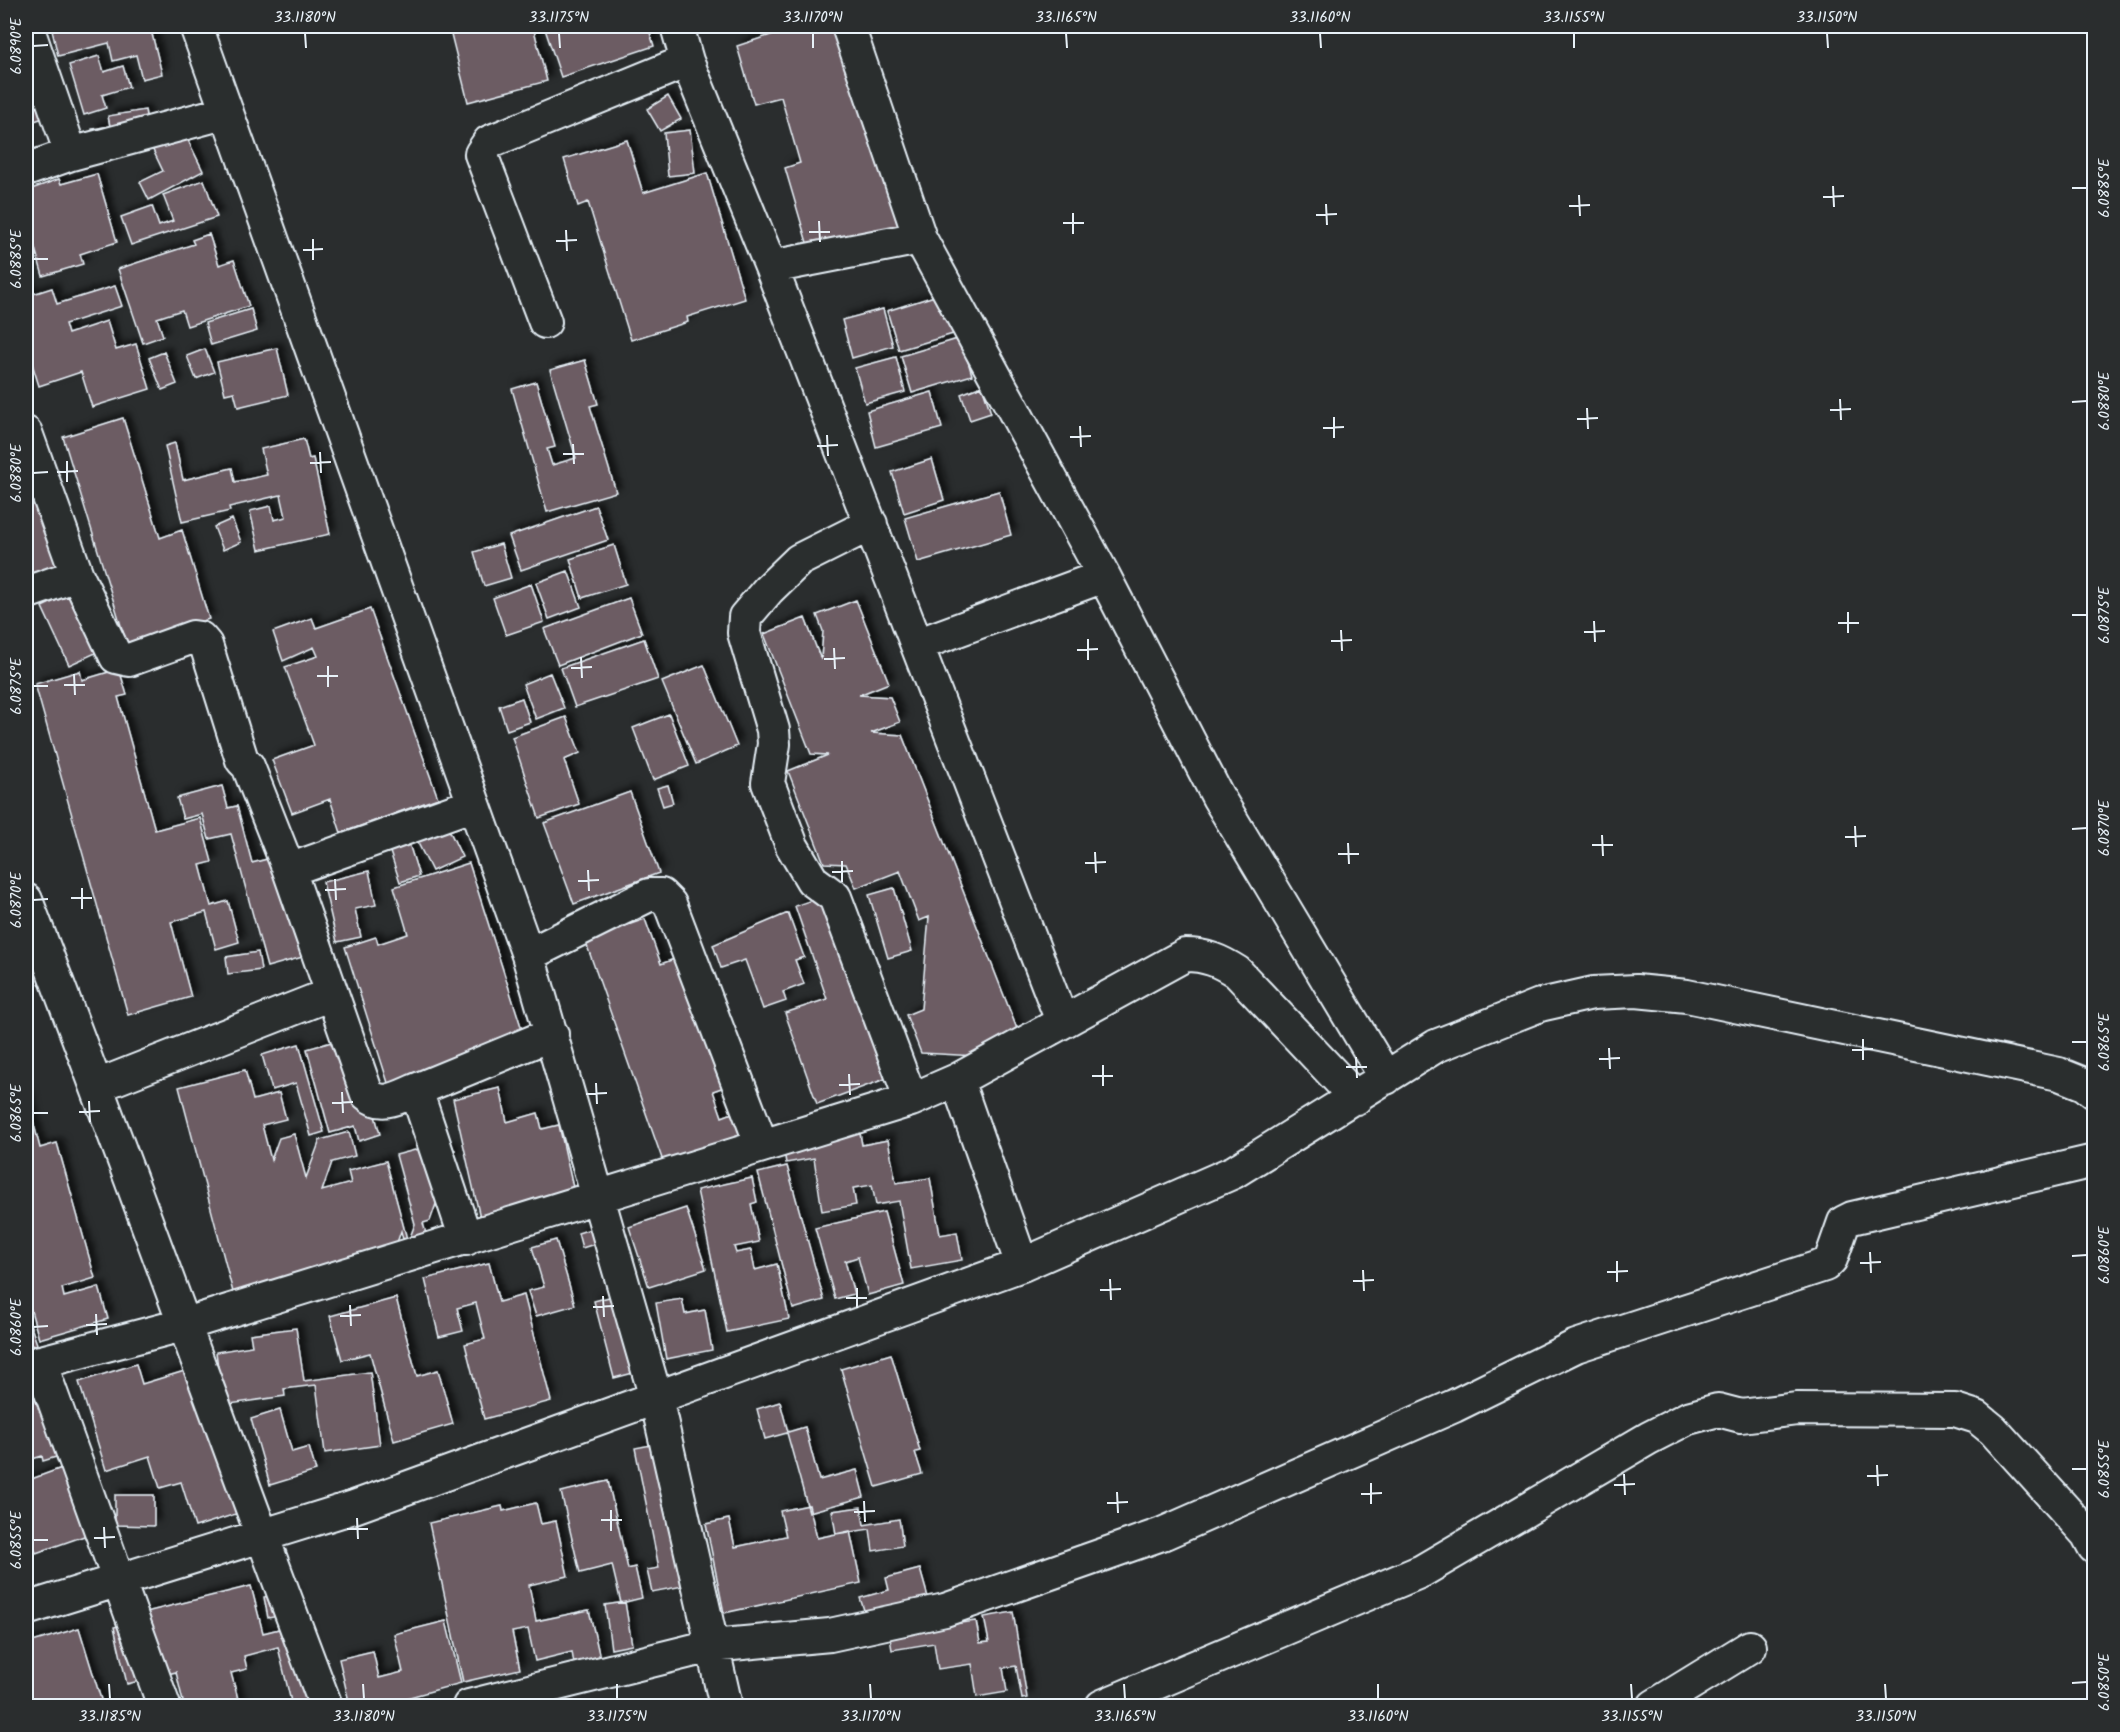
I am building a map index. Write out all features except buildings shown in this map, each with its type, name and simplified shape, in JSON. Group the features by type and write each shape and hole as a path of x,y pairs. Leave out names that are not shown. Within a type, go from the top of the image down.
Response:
{"street":[{"path":"27,26 71,154"},
{"path":"196,26 528,955 597,1199 657,1398 726,1707"},
{"path":"679,26 687,61 771,267 1062,1022"},
{"path":"848,26 920,238 1104,576 1218,796 1386,1078"},
{"path":"545,322 481,154 483,147 489,142 687,61"},
{"path":"26,170 71,154 227,112"},
{"path":"771,267 920,238"},
{"path":"26,433 77,575 116,657 129,660 193,637 200,638 206,645 242,760 248,766 289,870 367,1094 374,1101 382,1102 552,1034"},
{"path":"870,524 799,560 745,617 744,633 773,730 774,744 768,783 792,846 812,880 835,897 911,1100"},
{"path":"26,593 77,575"},
{"path":"917,645 1104,576"},
{"path":"289,870 474,804"},
{"path":"528,955 649,895 661,895 670,904 762,1146"},
{"path":"26,900 186,1324 262,1538 326,1707"},
{"path":"164,1707 33,1364 186,1324 597,1199 911,1100 957,1080 1185,955 1202,955 1220,961 1237,972 1356,1098"},
{"path":"26,1609 262,1538 1022,1265 1234,1172 1436,1046 1540,1005 1593,993 1636,991 1727,1004 2059,1074 2084,1084 2094,1092"},
{"path":"97,1086 331,994"},
{"path":"957,1080 1022,1265"},
{"path":"416,1090 466,1239"},
{"path":"469,1707 711,1646 830,1635 945,1610 1162,1534 1433,1416 1576,1346 1825,1265 1831,1259 1844,1222 1852,1218 2094,1161"},
{"path":"1102,1707 1422,1571 1649,1438 1688,1418 1718,1410 1741,1416 1797,1409 1955,1410 1977,1417 2009,1448 2087,1534 2094,1547"},
{"path":"1654,1707 1750,1647"}]}
